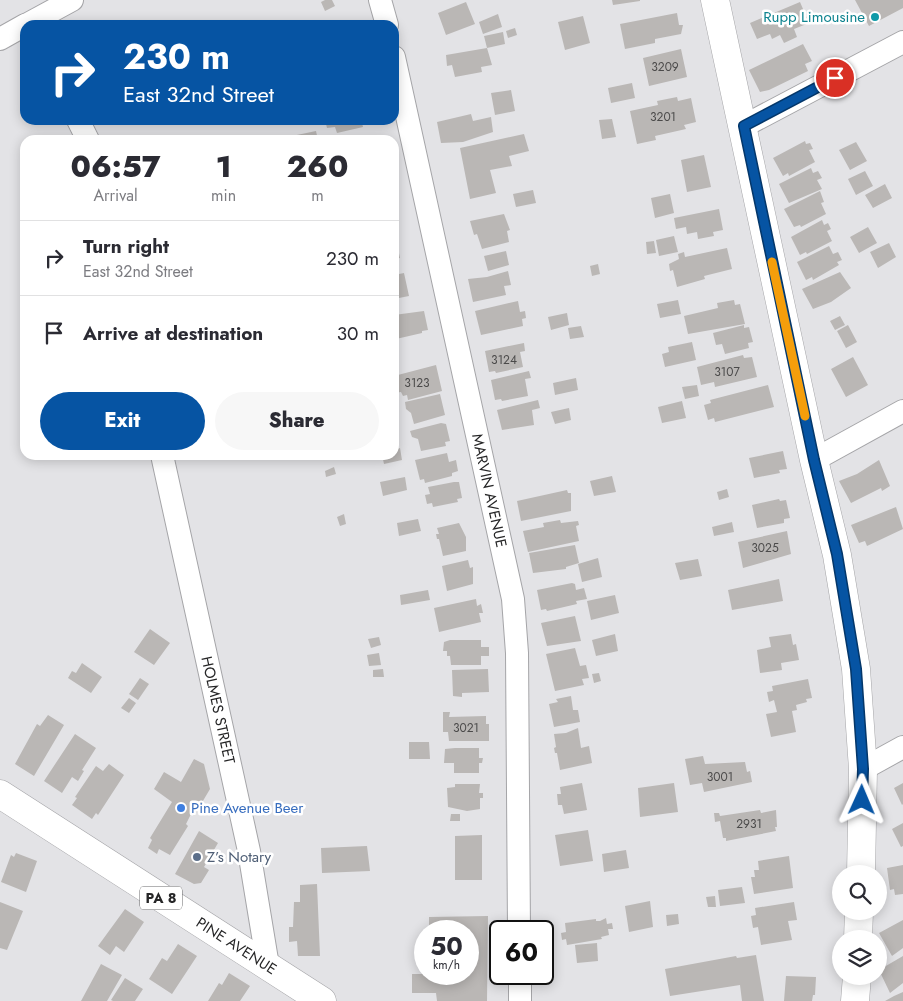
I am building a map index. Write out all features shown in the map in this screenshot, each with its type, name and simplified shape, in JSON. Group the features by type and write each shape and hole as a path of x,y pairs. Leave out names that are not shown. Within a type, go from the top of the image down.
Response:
{"main road":[{"path":"715,0 744,126 814,460 837,554 856,669 863,769 861,865"},
{"name":"PINE AVENUE","path":"0,794 322,1001"},
{"path":"856,985 856,1001"}],"street":[{"path":"36,20 72,0"},
{"path":"380,0 386,20"},
{"path":"0,39 20,29"},
{"path":"744,126 903,42"},
{"name":"MARVIN AVENUE","path":"399,79 513,599 518,653 520,920"},
{"path":"814,460 903,411"},
{"name":"HOLMES STREET","path":"163,460 248,851 268,966"},
{"path":"863,769 903,748"},
{"path":"520,985 520,1001"}],"building":[{"path":"332,0 335,6 325,11 321,2"},
{"path":"612,0 640,0 640,1 613,5"},
{"name":"Rupp Limousine","path":"855,0 903,0 903,8 869,26"},
{"path":"466,2 475,24 446,35 438,13"},
{"path":"800,2 809,23 794,29 797,37 784,43 780,35 772,39 770,34 757,39 750,23"},
{"path":"677,13 679,25 683,25 681,34 655,39 655,43 625,49 620,24"},
{"path":"498,14 502,27 483,34 479,22"},
{"path":"583,16 590,43 565,50 558,22"},
{"path":"515,28 517,35 508,38 506,31"},
{"path":"503,32 505,44 487,48 484,36"},
{"path":"803,44 812,61 805,64 808,71 769,90 760,92 749,70"},
{"path":"487,48 492,65 481,67 482,72 455,77 452,65 447,66 446,55"},
{"path":"681,49 687,77 649,86 643,58"},
{"path":"632,83 635,98 611,103 608,88"},
{"path":"511,90 515,111 495,115 491,93"},
{"path":"677,97 678,101 691,98 696,122 684,125 686,129 655,136 656,140 637,144 630,111 658,105 657,101"},
{"path":"471,114 473,121 491,117 493,132 463,142 441,143 437,122"},
{"path":"612,119 616,137 602,139 599,120"},
{"path":"326,125 362,125 363,127 337,133 335,127 327,128"},
{"path":"316,131 317,135 297,135"},
{"path":"524,134 529,151 509,156 512,166 490,170 496,193 470,199 460,148"},
{"path":"805,141 806,144 810,143 813,149 809,150 815,162 789,176 788,173 783,176 773,158"},
{"path":"856,142 867,161 850,170 839,150"},
{"path":"704,155 711,187 687,192 681,160"},
{"path":"811,168 813,173 818,171 822,178 817,180 822,189 789,203 779,184"},
{"path":"865,171 873,186 856,195 848,179"},
{"path":"885,184 892,198 873,208 865,195"},
{"path":"533,190 536,203 516,207 513,194"},
{"path":"820,191 824,202 821,203 826,214 801,227 800,225 794,227 784,209"},
{"path":"670,194 674,213 655,218 651,198"},
{"path":"719,209 723,230 713,232 714,236 698,239 697,232 687,234 686,227 676,229 674,218"},
{"path":"504,214 510,230 507,231 509,242 482,249 477,234 474,235 470,221"},
{"path":"822,220 824,225 828,223 831,229 827,231 832,241 807,254 806,252 800,255 791,237"},
{"path":"868,227 877,243 859,253 850,237"},
{"path":"674,236 678,252 659,256 656,240"},
{"path":"654,241 656,253 647,254 646,242"},
{"path":"889,243 896,257 878,268 870,252"},
{"path":"829,246 833,254 838,252 842,260 837,262 839,265 813,280 812,277 806,280 797,262"},
{"path":"727,248 732,269 704,276 705,279 677,287 673,270 670,271 669,264 679,259 678,254 684,252 685,257"},
{"path":"506,251 509,265 488,271 484,256"},
{"path":"598,264 600,274 592,276 590,266"},
{"path":"508,271 511,285 504,286 506,295 473,302 468,279 487,277"},
{"path":"840,272 851,288 831,302 813,309 802,289"},
{"path":"404,273 409,296 399,298 399,274"},
{"path":"678,300 681,314 660,318 657,304"},
{"path":"734,300 735,305 740,304 745,324 688,334 684,316 718,308 717,303"},
{"path":"518,301 520,312 525,311 526,318 522,319 523,326 481,335 475,311"},
{"path":"424,311 428,330 399,338 399,314"},
{"path":"567,313 569,325 551,330 548,317"},
{"path":"840,316 845,325 835,330 830,321"},
{"path":"744,325 744,328 749,327 753,342 748,343 749,348 725,354 722,344 716,345 713,333"},
{"path":"848,325 857,342 846,348 837,331"},
{"path":"581,326 584,337 570,339 568,328"},
{"path":"692,342 696,360 665,367 662,354 669,352 668,347"},
{"path":"524,343 525,351 520,352 523,367 496,373 495,371 489,372 485,351"},
{"path":"743,355 744,358 752,357 757,377 715,387 714,382 701,385 697,367"},
{"path":"853,357 868,385 846,397 831,369"},
{"path":"436,365 442,391 408,400 407,395 403,396 401,392 399,392 399,375"},
{"path":"529,371 531,378 525,379 528,396 502,401 501,399 495,400 491,380"},
{"path":"576,378 578,390 555,395 553,383"},
{"path":"697,385 699,396 685,399 682,387"},
{"path":"768,385 774,407 715,422 714,418 708,420 704,405 711,403 710,400"},
{"path":"440,394 445,415 414,424 411,413 406,409 405,402"},
{"path":"538,400 540,408 532,410 534,425 502,430 497,410"},
{"path":"682,401 686,418 662,423 658,407"},
{"path":"569,408 571,420 555,424 551,412"},
{"path":"441,423 446,424 450,441 445,442 446,446 421,451 418,439 412,437 410,431"},
{"path":"399,448 402,460 384,464 383,460 399,460"},
{"path":"783,451 787,469 779,470 780,473 754,478 749,458"},
{"path":"447,453 449,462 456,460 458,471 452,473 452,476 425,483 424,479 420,480 415,460"},
{"path":"879,460 890,486 882,491 881,488 851,503 839,481 857,474"},
{"path":"334,467 336,474 326,477 325,471"},
{"path":"612,476 616,492 594,496 590,481"},
{"path":"405,477 407,490 383,496 380,482"},
{"path":"459,482 462,498 457,499 458,502 433,507 432,503 427,504 425,495 430,494 428,487"},
{"path":"727,489 729,497 719,500 717,492"},
{"path":"567,490 568,493 571,493 571,511 521,521 517,501"},
{"path":"779,499 780,501 786,500 790,518 784,519 784,523 757,528 752,505"},
{"path":"896,507 903,529 867,546 865,541 859,543 851,525"},
{"path":"344,514 346,524 340,526 337,517"},
{"path":"418,519 421,531 399,536 397,523"},
{"path":"560,520 561,523 578,521 579,525 576,526 579,541 528,552 523,531 544,527 543,523"},
{"path":"732,522 734,532 714,536 712,527"},
{"path":"459,523 466,537 466,551 443,556 439,539 437,539 436,534 439,534 437,528"},
{"path":"787,531 791,554 743,568 738,542"},
{"path":"575,545 579,563 566,567 566,569 533,573 529,553"},
{"path":"598,558 602,577 582,582 578,564"},
{"path":"698,559 702,576 680,580 675,563"},
{"path":"468,560 470,568 473,567 473,584 447,591 442,566"},
{"path":"779,579 783,601 732,610 728,590"},
{"path":"575,584 576,590 584,588 587,599 576,601 577,604 547,611 546,609 541,610 537,590"},
{"path":"428,590 430,600 401,605 400,595"},
{"path":"615,595 619,613 591,620 587,601"},
{"path":"476,599 477,606 481,604 483,613 479,613 481,622 439,632 434,608"},
{"path":"575,616 581,641 547,646 541,623"},
{"path":"150,629 170,643 154,665 134,652"},
{"path":"615,634 618,651 596,656 592,640"},
{"path":"791,634 793,645 796,644 799,660 781,663 782,670 760,673 757,650 771,647 769,637"},
{"path":"379,637 381,645 371,648 368,639"},
{"path":"450,640 481,640 481,647 489,647 489,656 481,656 481,665 451,665 450,656 447,656 447,651 443,651 444,642"},
{"path":"575,648 580,666 586,665 589,678 582,679 584,685 555,691 546,654"},
{"path":"379,653 381,665 369,666 367,655"},
{"path":"82,663 102,677 91,693 68,678 72,671 76,673"},
{"path":"383,669 384,677 373,677 373,670"},
{"path":"488,669 489,692 462,693 462,697 453,696 452,670"},
{"path":"599,673 601,681 594,683 592,674"},
{"path":"140,678 149,684 138,700 129,694"},
{"path":"808,679 812,698 806,699 807,702 796,705 797,710 792,711 796,732 771,737 766,714 777,712 774,700 769,702 767,692 773,691 772,686"},
{"path":"571,696 573,710 578,710 580,722 554,727 549,704 558,702 556,699"},
{"path":"129,698 136,703 129,713 121,708"},
{"path":"443,712 450,712 449,717 486,716 486,724 489,724 489,741 449,741 448,732 443,732"},
{"path":"48,715 64,725 34,776 15,764 37,724 40,726"},
{"path":"578,728 581,748 589,746 592,763 560,770 557,753 555,753 554,748 556,747 554,734 566,733"},
{"path":"75,734 96,748 82,770 84,771 78,781 72,777 62,793 44,781"},
{"path":"409,742 429,742 430,759 409,759"},
{"path":"479,748 479,758 483,758 482,763 479,763 479,773 454,773 454,763 444,763 445,749"},
{"path":"703,756 705,764 745,762 747,772 750,771 752,782 704,792 702,783 690,785 685,759"},
{"path":"194,759 204,764 210,789 194,816 191,814 186,824 188,826 170,855 159,849 157,854 148,848 152,840 150,838 172,802 154,789 164,772 181,782"},
{"path":"109,764 124,775 98,815 96,813 92,819 72,805 77,798 75,797 96,766 103,771"},
{"path":"582,783 587,810 564,814 562,805 558,805 557,794 561,794 560,787"},
{"path":"674,783 678,812 640,817 638,788"},
{"path":"903,783 903,804 902,805 894,788"},
{"path":"455,784 480,784 479,793 483,793 483,798 480,798 480,809 467,811 448,807 447,788 455,787"},
{"path":"760,810 761,813 776,810 776,831 726,841 726,838 723,838 720,821 715,822 714,813 719,813 720,816"},
{"path":"451,814 460,814 460,821 450,821"},
{"path":"903,823 903,846 901,847 892,829"},
{"path":"588,830 593,861 560,866 555,835"},
{"path":"199,831 218,843 204,867 209,870 201,883 194,884 175,874"},
{"path":"482,835 482,880 455,880 455,836"},
{"path":"367,846 370,871 322,873 321,848"},
{"path":"626,850 629,868 604,872 602,854"},
{"path":"16,853 37,861 26,892 1,882 11,855 14,857"},
{"path":"789,856 793,888 754,894 751,877 755,877 754,870 759,870 758,861"},
{"path":"903,865 903,894 895,895 894,889 890,890 887,868"},
{"path":"317,884 320,956 298,956 297,941 289,942 289,927 293,927 294,902 300,902 300,885"},
{"path":"742,887 745,903 720,906 718,890"},
{"path":"715,896 716,907 708,907 706,897"},
{"path":"650,901 653,927 629,932 625,906"},
{"path":"0,902 23,911 7,950 0,948"},
{"path":"794,902 797,920 788,921 792,940 761,945 758,927 753,928 751,916 756,915 755,908"},
{"path":"125,909 144,922 124,952 116,946 110,955 98,946"},
{"path":"678,914 679,924 667,926 666,915"},
{"path":"488,916 487,1001 437,1001 436,993 412,993 412,974 414,974 414,985 479,985 479,920 429,920 429,917"},
{"path":"606,918 607,924 612,923 613,929 608,929 609,935 601,937 602,939 567,945 566,939 562,940 561,933 566,932 565,923 596,919 596,921 600,921"},
{"path":"903,920 903,948 892,956 887,947 887,930 885,930"},
{"path":"597,943 598,961 577,963 575,945"},
{"path":"178,944 197,956 172,994 149,979 162,958 167,961"},
{"path":"756,955 764,1001 742,1001 740,985 670,996 665,969 736,956 737,958"},
{"path":"903,956 903,983 890,993 886,985 887,965"},
{"path":"101,964 122,975 107,1001 81,1001"},
{"path":"229,973 250,986 240,1001 208,1001 219,983 222,985"},
{"path":"786,976 816,977 815,995 813,995 812,1001 784,1001"},
{"path":"125,978 143,989 135,1001 111,1000"},
{"path":"903,992 903,1001 885,1001 894,996"}],"slow traffic":[{"path":"772,262 805,416"}],"place":[{"name":"Rupp Limousine","path":"875,17"},
{"name":"Pine Avenue Beer","path":"181,808"},
{"name":"Z’s Notary","path":"197,857"}],"route":[{"path":"835,78 744,126 814,460 837,554 856,669 863,769 862,800"}]}
